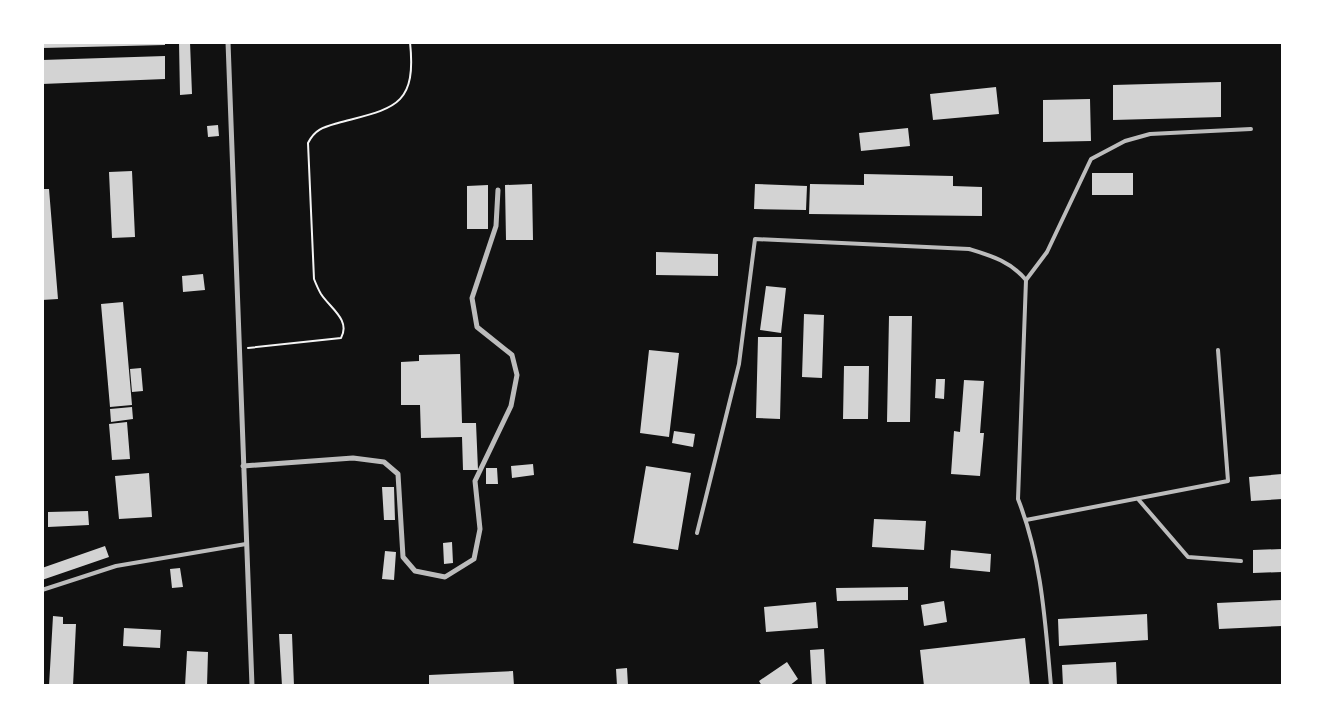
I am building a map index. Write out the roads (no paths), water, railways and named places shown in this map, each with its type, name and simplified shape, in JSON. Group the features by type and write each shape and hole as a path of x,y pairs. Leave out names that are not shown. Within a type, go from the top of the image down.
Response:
{"street":[{"path":"228,42 252,686"},
{"path":"243,466 353,458 384,462 398,474 403,557 415,571 445,576 474,559 480,530 475,481 511,406 517,375 512,355 477,327 472,309 472,298 496,226 498,190"}],"lane":[{"path":"1051,686 1040,573 1026,520 1018,499 1017,482 1026,280 1047,252 1091,159 1125,141 1150,134 1251,129"},
{"path":"697,533 739,364 755,239 968,249 1001,259 1012,266 1026,280"},
{"path":"1026,520 1228,481 1218,350"},
{"path":"1138,499 1188,557 1241,561"},
{"path":"42,590 116,566 246,544"}]}
